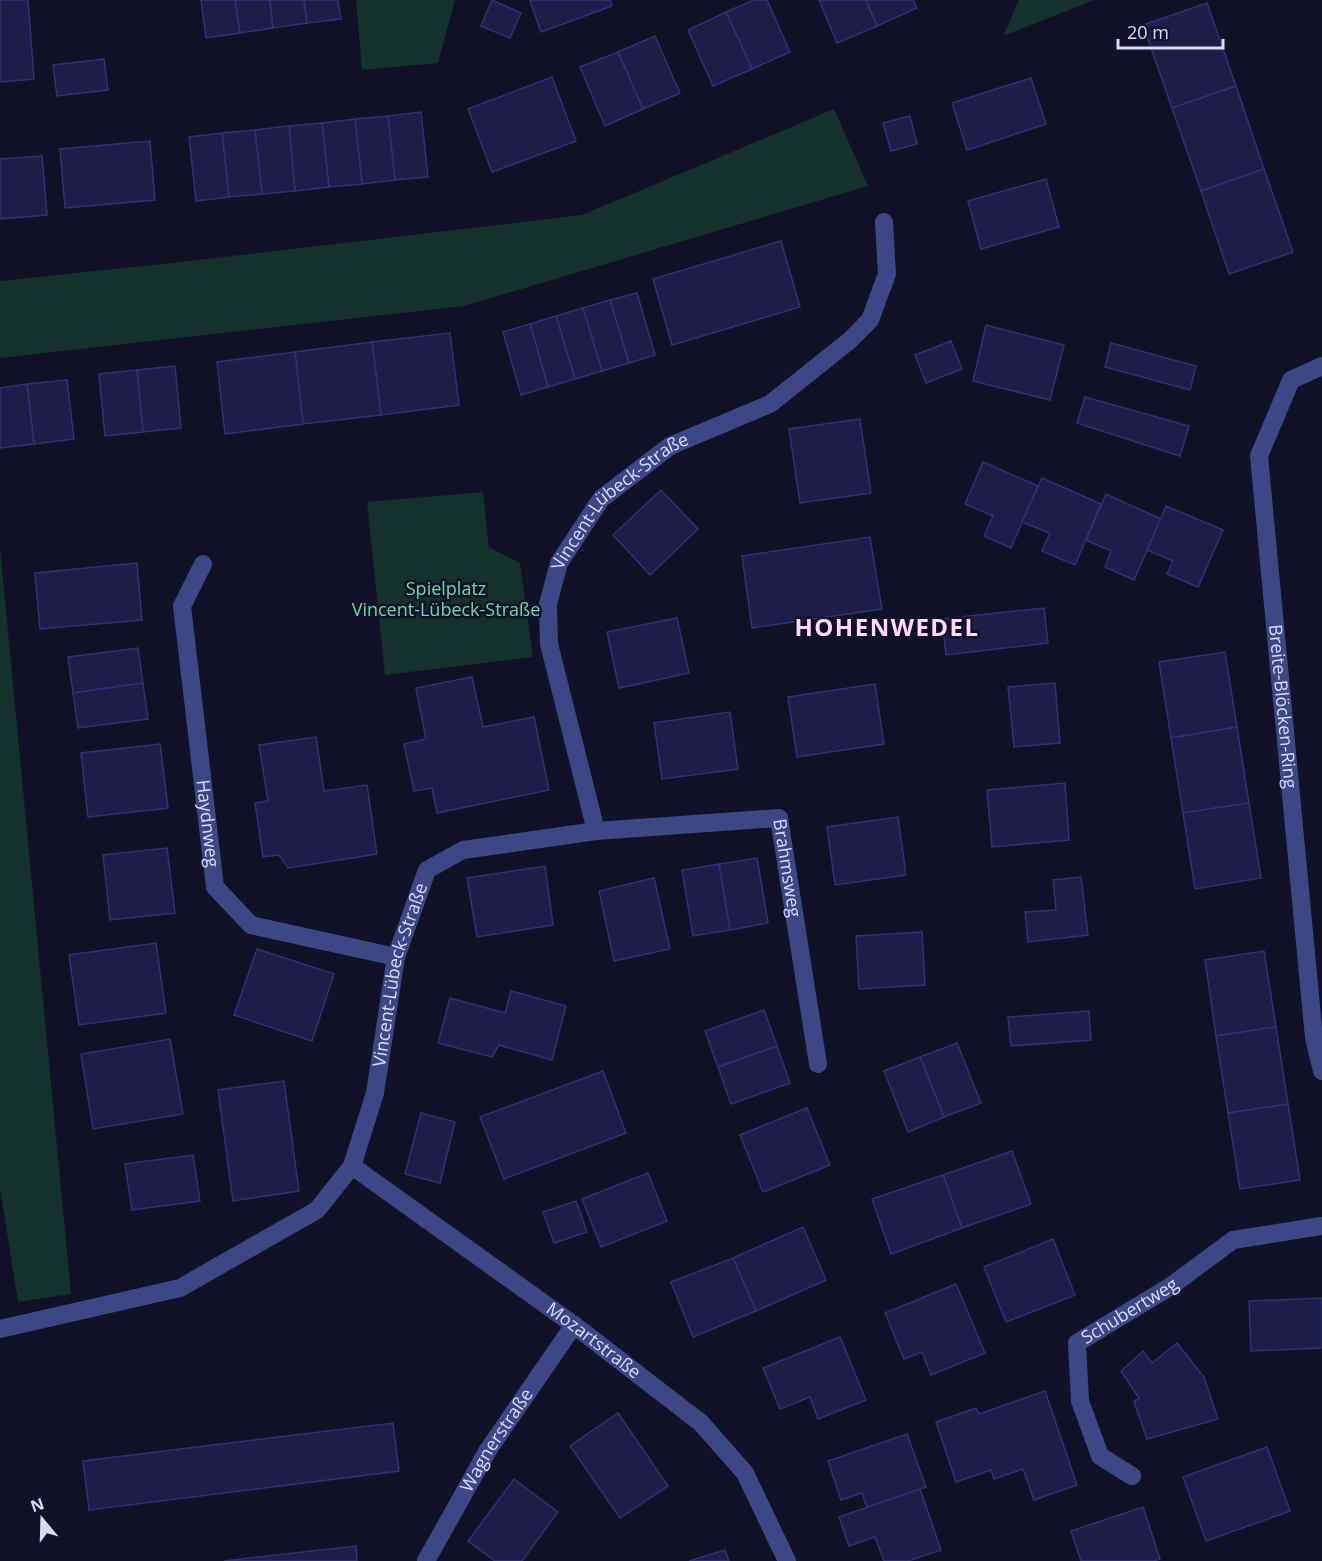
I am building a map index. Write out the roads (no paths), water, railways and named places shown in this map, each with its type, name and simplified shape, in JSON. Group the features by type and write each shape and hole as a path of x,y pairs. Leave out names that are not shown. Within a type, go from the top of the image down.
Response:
{"street":[{"name":"Vincent-Lübeck-Straße","path":"0,1329 180,1288 317,1210 352,1166 375,1093 396,957 427,870 463,850 596,831 549,644 548,604 559,563 601,499 670,446 770,404 849,341 870,320 887,274 884,222"},
{"name":"Breite-Blöcken-Ring","path":"1322,366 1291,380 1259,456 1313,1027 1322,1071"},
{"name":"Haydnweg","path":"203,564 182,606 215,887 252,925 396,957"},
{"name":"Brahmsweg","path":"596,831 779,818 818,1064"},
{"name":"Mozartstraße","path":"352,1166 574,1325 701,1423 745,1473 787,1561"},
{"name":"Schubertweg","path":"1132,1476 1100,1456 1080,1401 1077,1343 1171,1286 1233,1240 1322,1226"},
{"name":"Wagnerstraße","path":"426,1561 488,1450 574,1325"}],"district":[{"name":"HOHENWEDEL","path":"887,628"}],"park label":[{"name":"Spielplatz Vincent-Lübeck-Straße","path":"446,599"}]}
